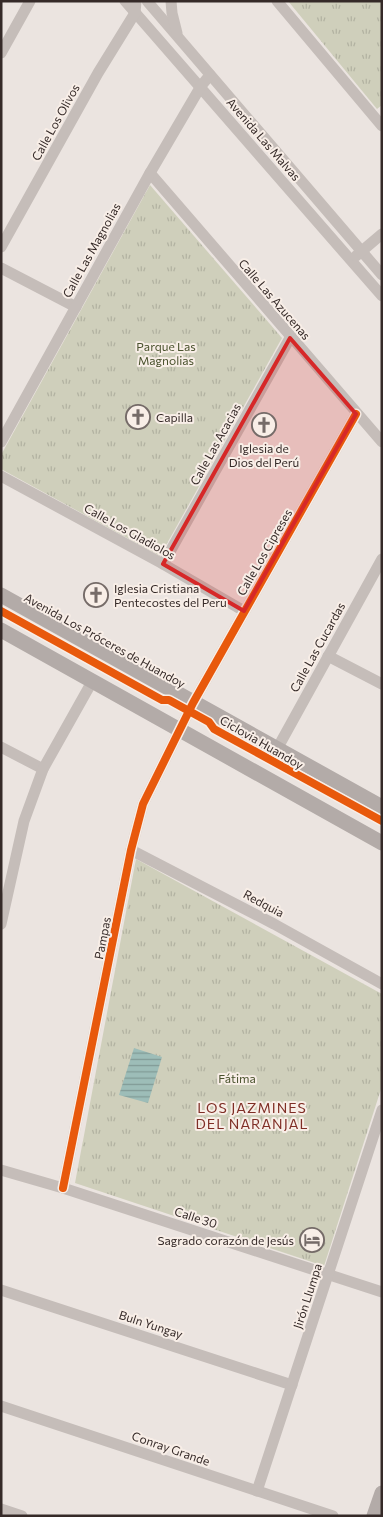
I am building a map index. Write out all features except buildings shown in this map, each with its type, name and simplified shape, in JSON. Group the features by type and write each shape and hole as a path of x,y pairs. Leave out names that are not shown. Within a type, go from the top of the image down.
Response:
{"main road":[{"name":"Avenida Los Próceres de Huandoy","path":"1,595 382,808"},
{"path":"1,630 382,843"},
{"path":"374,1516 382,1493"}],"street":[{"path":"1,53 30,1"},
{"name":"Avenida Las Malvas","path":"125,1 135,7 200,86 382,296"},
{"name":"Avenida Las Malvas","path":"147,1 382,275"},
{"path":"135,7 155,11 166,1"},
{"path":"171,1 174,22 180,39"},
{"path":"277,1 382,126"},
{"name":"Calle Los Olivos","path":"1,247 135,7"},
{"name":"Calle Las Magnolias","path":"1,442 150,173 200,86 210,75"},
{"name":"Calle Las Azucenas","path":"150,173 290,338 382,442"},
{"path":"351,261 382,234"},
{"path":"1,268 76,307"},
{"name":"Calle Las Acacias","path":"163,564 290,338"},
{"name":"Calle Los Cipreses","path":"193,703 356,414"},
{"name":"Calle Los Gladiolos","path":"1,476 163,564 244,611"},
{"name":"Calle Las Cucardas","path":"277,749 382,559"},
{"path":"328,656 382,684"},
{"path":"1,924 24,821 43,770 93,680"},
{"name":"Pampas","path":"63,1188 131,850 143,804 193,703"},
{"path":"1,747 43,770"},
{"name":"Redquia","path":"131,850 274,924 382,984"},
{"name":"Jirón Llumpa","path":"257,1491 382,1110"},
{"name":"Calle 30","path":"1,1170 63,1188 382,1292"},
{"name":"Buln Yungay","path":"1,1290 292,1385"},
{"name":"Conray Grande","path":"1,1406 333,1516"},
{"path":"1,1509 22,1516"}],"highlighted area":[{"path":"290,338 356,414 244,611 163,564"}],"green space":[{"path":"288,1 382,1 382,105 377,109"},
{"name":"Parque Las Magnolias","path":"150,185 282,338 160,556 1,469 1,455"},
{"name":"Fátima","path":"136,859 382,994 382,1086 324,1266 75,1183"}],"water":[{"path":"134,1048 162,1057 148,1103 119,1095"}],"cycle path":[{"path":"63,1188 131,850 143,804 193,703 356,414"},
{"name":"Ciclovia Huandoy","path":"1,611 162,700 169,700 209,722 214,729 382,821"}],"place":[{"name":"Capilla","path":"138,417"},
{"name":"Iglesia de Dios del Perú","path":"264,425"},
{"name":"Iglesia Cristiana Pentecostes del Peru","path":"96,595"},
{"name":"Sagrado corazón de Jesús","path":"312,1240"}],"district":[{"name":"LOS JAZMINES DEL NARANJAL","path":"252,1116"}]}
